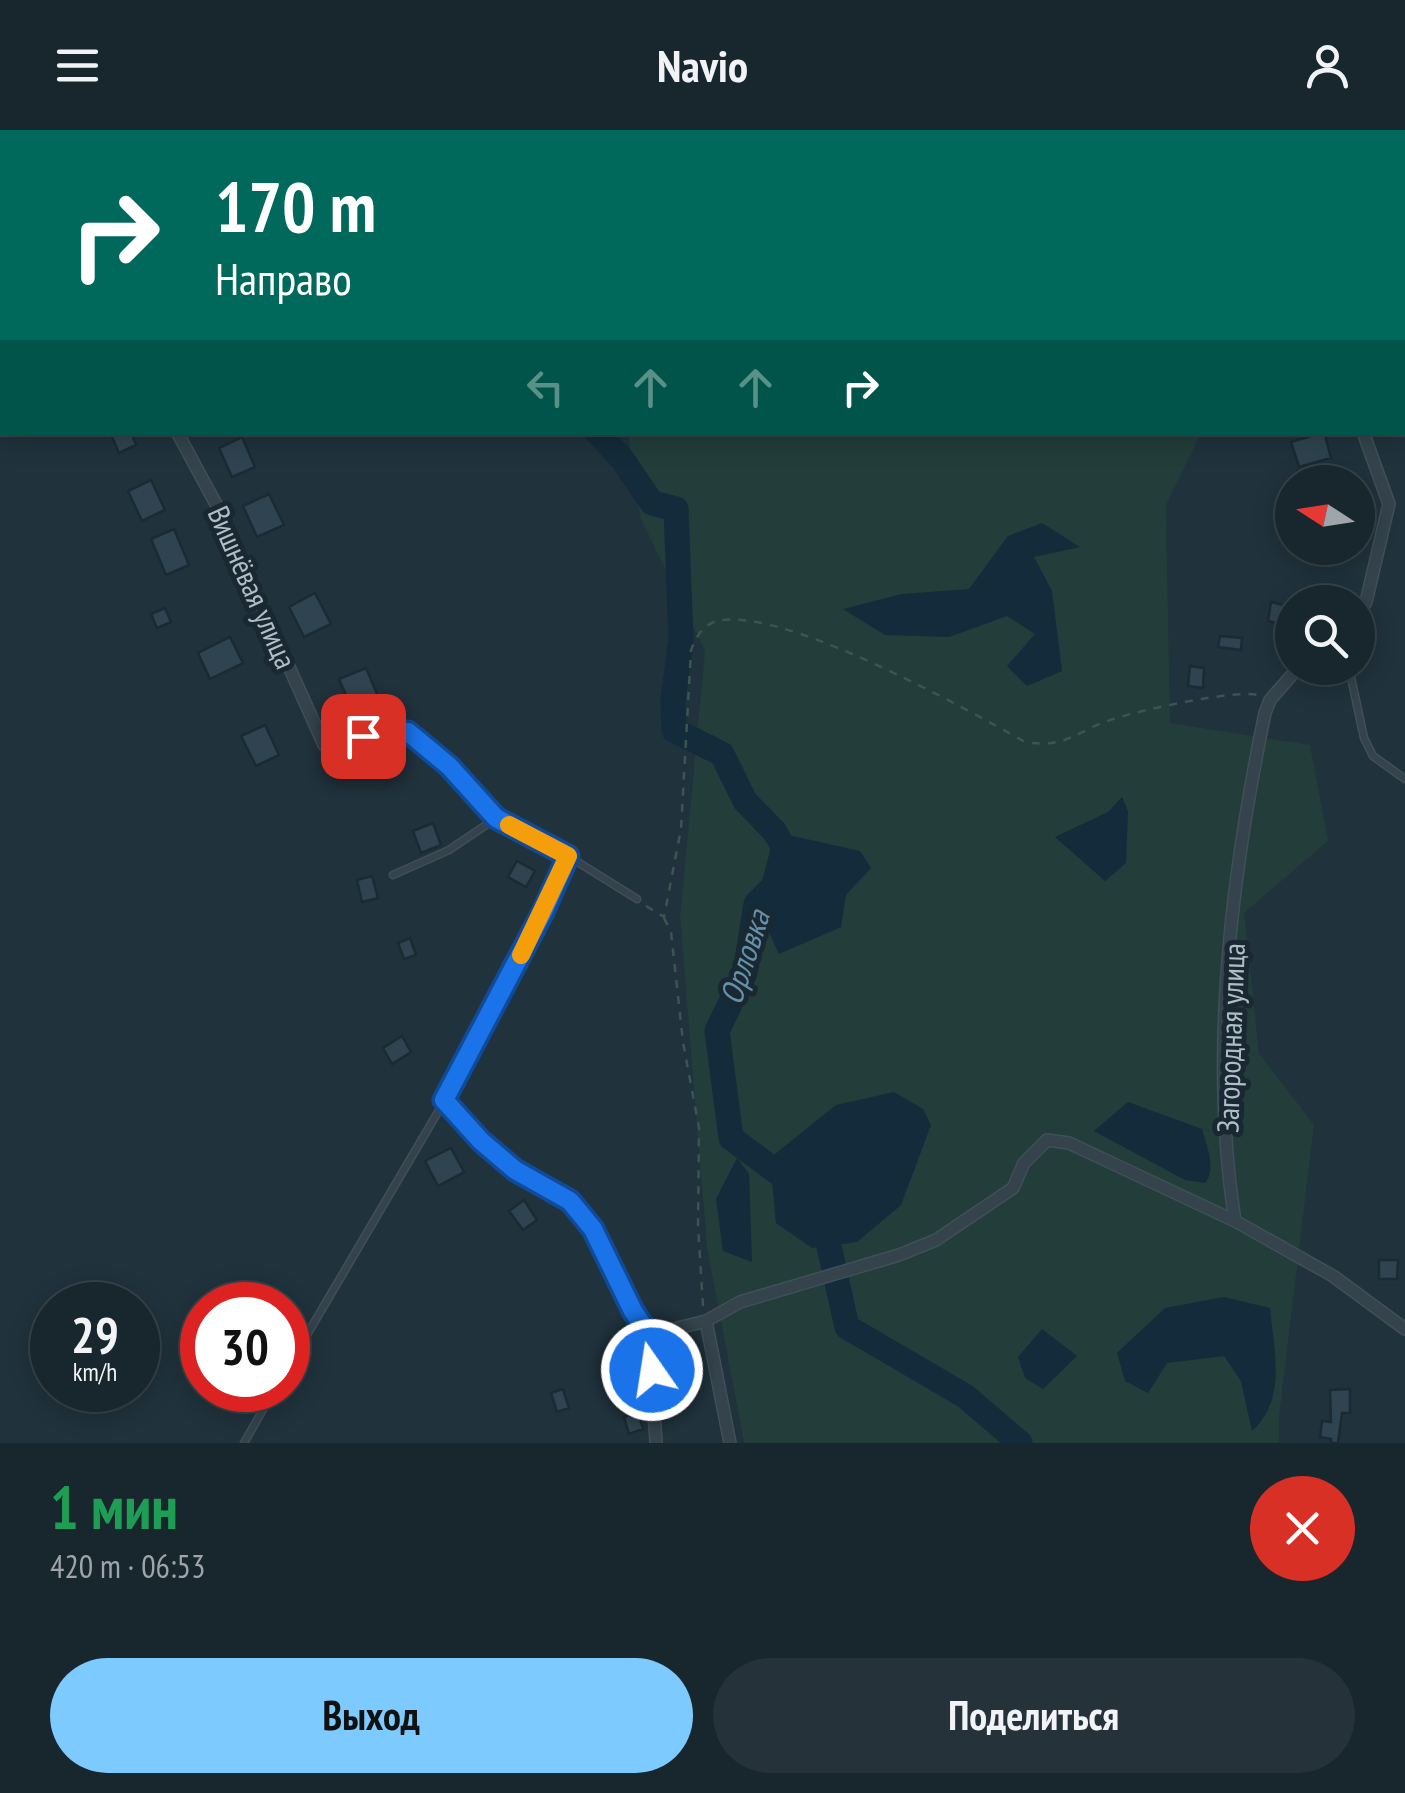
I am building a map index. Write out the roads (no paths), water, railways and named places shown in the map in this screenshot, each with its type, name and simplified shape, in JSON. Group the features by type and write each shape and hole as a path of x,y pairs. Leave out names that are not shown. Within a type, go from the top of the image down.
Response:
{"street":[{"name":"Вишнёвая улица","path":"179,435 217,506 324,745 340,749 363,736 408,732 449,766 496,818"},
{"path":"1364,435 1389,504 1370,585"},
{"name":"Загородная улица","path":"1235,1221 1227,1169 1228,976 1246,804 1270,700 1283,685"},
{"path":"496,818 568,856"},
{"path":"444,1100 481,1141 515,1170 570,1201 593,1229 649,1335 656,1442"},
{"path":"649,1335 706,1321 740,1302 900,1256 936,1240 1012,1188 1024,1163 1048,1140 1069,1143 1235,1221 1334,1276 1405,1329"},
{"path":"706,1321 730,1443"}],"lane":[{"path":"1353,685 1364,738 1373,756 1405,779"},
{"path":"393,875 449,850 496,818"},
{"path":"310,1329 444,1100 543,912 568,856 636,900"},
{"path":"244,1443 262,1412"}],"water":[{"path":"1042,523 1080,547 1034,557 1052,591 1062,671 1027,686 1007,666 1035,634 1007,616 949,637 885,635 843,609 902,594 969,589 1008,536"},
{"path":"1122,797 1128,811 1126,863 1105,881 1055,837 1108,812"},
{"path":"775,832 860,851 871,868 846,895 841,927 779,954 756,904"},
{"path":"894,1092 923,1109 931,1125 901,1205 857,1242 812,1248 776,1223 770,1158 836,1105"},
{"path":"1128,1102 1202,1129 1210,1164 1205,1183 1185,1180 1094,1131"},
{"path":"737,1158 749,1174 752,1262 723,1251 716,1199"},
{"path":"1224,1297 1270,1308 1274,1390 1263,1418 1252,1431 1241,1381 1224,1356 1167,1363 1148,1393 1125,1381 1117,1353 1165,1308"},
{"path":"1042,1329 1077,1356 1043,1389 1025,1378 1018,1357"}],"waterway":[{"name":"Орловка","path":"600,435 622,459 652,503 676,509 681,640 673,700 674,730 722,754 745,801 775,832 794,866 756,904 745,973 717,1031 731,1138 805,1193 829,1246 847,1327 965,1396 1020,1443"}]}
